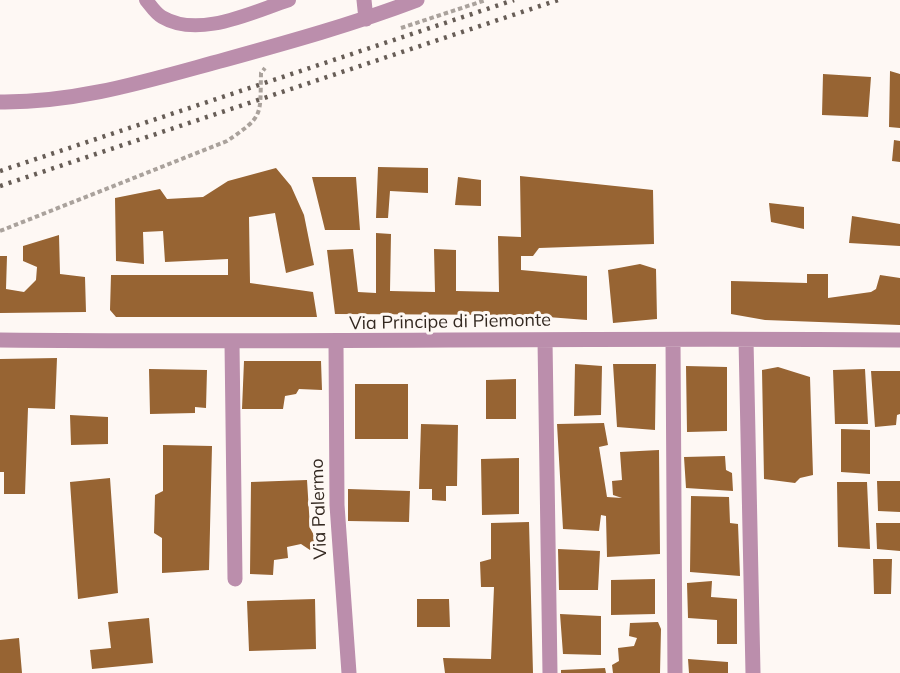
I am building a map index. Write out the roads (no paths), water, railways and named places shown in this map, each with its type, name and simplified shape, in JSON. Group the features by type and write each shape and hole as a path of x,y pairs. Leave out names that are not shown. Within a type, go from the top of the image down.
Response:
{"street":[{"path":"364,0 366,19"},
{"path":"0,102 33,102 111,92 366,19 417,0"},
{"name":"Via Principe di Piemonte","path":"0,340 336,343 545,340 900,340"},
{"path":"545,340 550,673"},
{"path":"673,340 675,673"},
{"path":"746,340 753,673"},
{"path":"232,343 235,579"},
{"name":"Via Palermo","path":"336,343 337,505 349,673"}],"lane":[{"path":"146,0 159,16 177,25 199,26 227,20 289,0"}],"railway":[{"path":"0,171 514,0"},
{"path":"0,186 558,0"}]}
